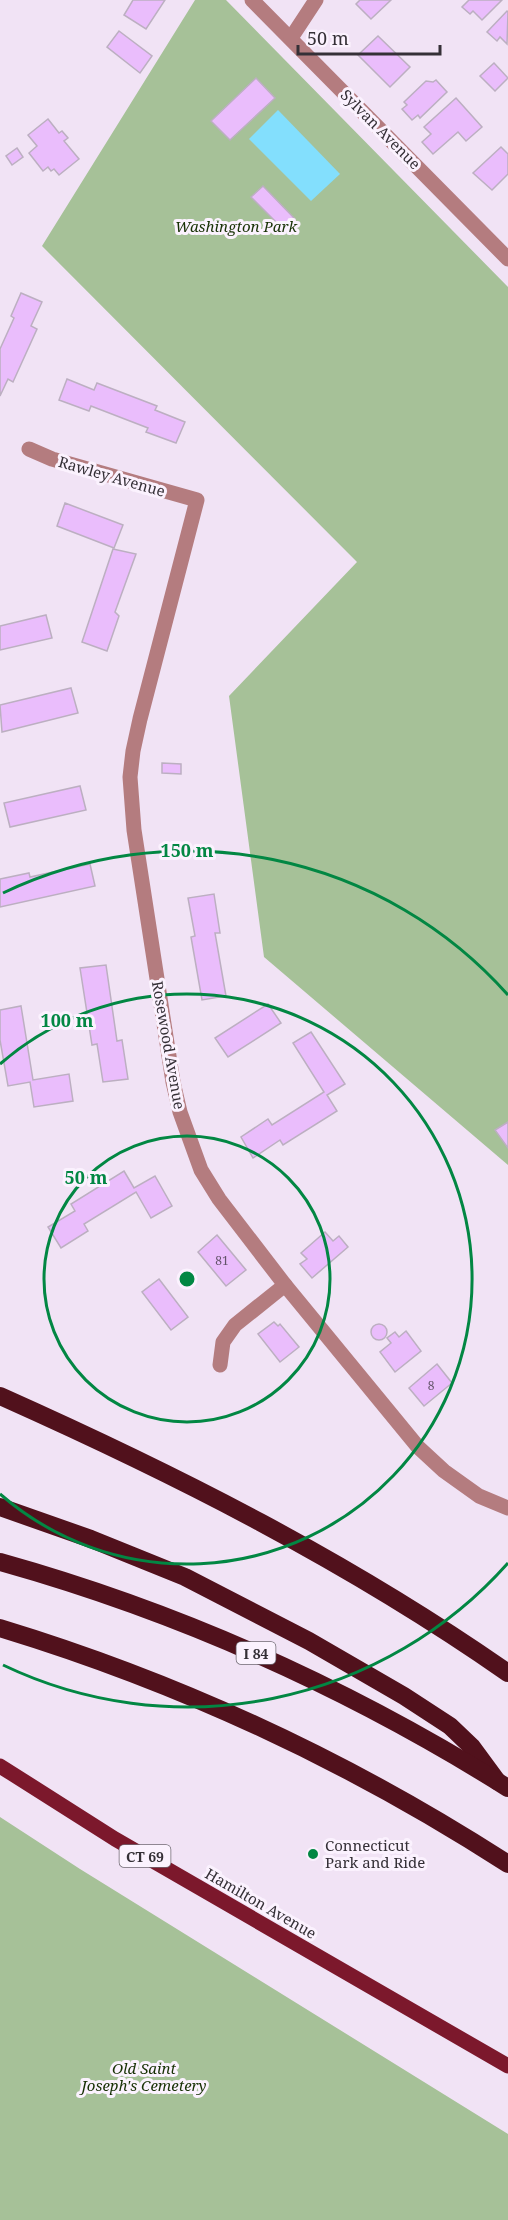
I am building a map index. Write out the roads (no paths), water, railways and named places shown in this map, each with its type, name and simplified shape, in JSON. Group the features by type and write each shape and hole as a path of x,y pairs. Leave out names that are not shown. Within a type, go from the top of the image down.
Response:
{"highway":[{"path":"0,1396 168,1474 270,1527 367,1582 508,1673"},
{"path":"0,1507 91,1539 185,1577 309,1641 450,1726 472,1747 502,1785"},
{"name":"I 84","path":"0,1562 108,1596 266,1657 369,1708 502,1785"},
{"path":"0,1628 148,1678 254,1723 364,1778 508,1864"}],"main road":[{"name":"Hamilton Avenue","path":"0,1766 124,1844 508,2066"}],"street":[{"name":"Sylvan Avenue","path":"252,0 508,259"},
{"path":"291,38 316,0"},
{"name":"Rawley Avenue","path":"28,449 52,459 197,500"},
{"name":"Rosewood Avenue","path":"197,500 133,751 131,794 134,830 173,1082 186,1132 201,1170 219,1199 285,1286 418,1447 444,1471 480,1496 508,1508"},
{"path":"220,1365 223,1342 235,1325 285,1286"}],"water":[{"path":"278,110 340,174 311,201 249,139"}],"place":[{"name":"Connecticut Park and Ride","path":"313,1854"}],"park label":[{"name":"Washington Park","path":"236,226"},
{"name":"Old Saint Joseph's Cemetery","path":"144,2076"}]}
